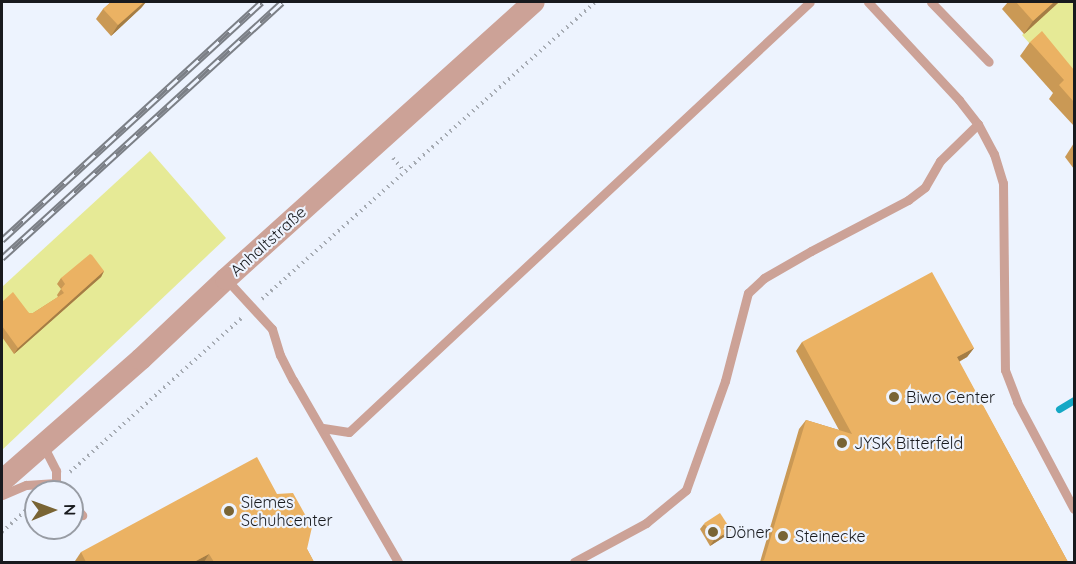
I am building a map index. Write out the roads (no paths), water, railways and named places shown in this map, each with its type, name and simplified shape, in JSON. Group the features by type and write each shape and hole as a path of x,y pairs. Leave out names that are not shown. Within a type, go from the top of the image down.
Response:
{"street":[{"name":"Anhaltstraße","path":"2,481 534,2"}],"lane":[{"path":"323,428 349,432 810,2"},
{"path":"868,2 959,100 978,124 994,154 1003,183 1005,370 1017,402 1074,509"},
{"path":"931,2 989,62"},
{"path":"574,562 646,523 686,490 725,381 748,293 764,278 802,256 908,201 925,187 940,161 978,124"},
{"path":"226,279 272,329 280,355 398,562"},
{"path":"43,445 56,471 56,480"},
{"path":"2,495 24,486"}],"waterway":[{"path":"1059,409 1074,400"}],"railway":[{"path":"2,240 262,2"},
{"path":"2,258 282,2"}],"place":[{"name":"Biwo Center","path":"894,397"},
{"name":"JYSK Bitterfeld","path":"842,443"},
{"name":"Siemes Schuhcenter","path":"229,511"},
{"name":"Döner","path":"713,532"},
{"name":"Steinecke","path":"783,536"}]}
